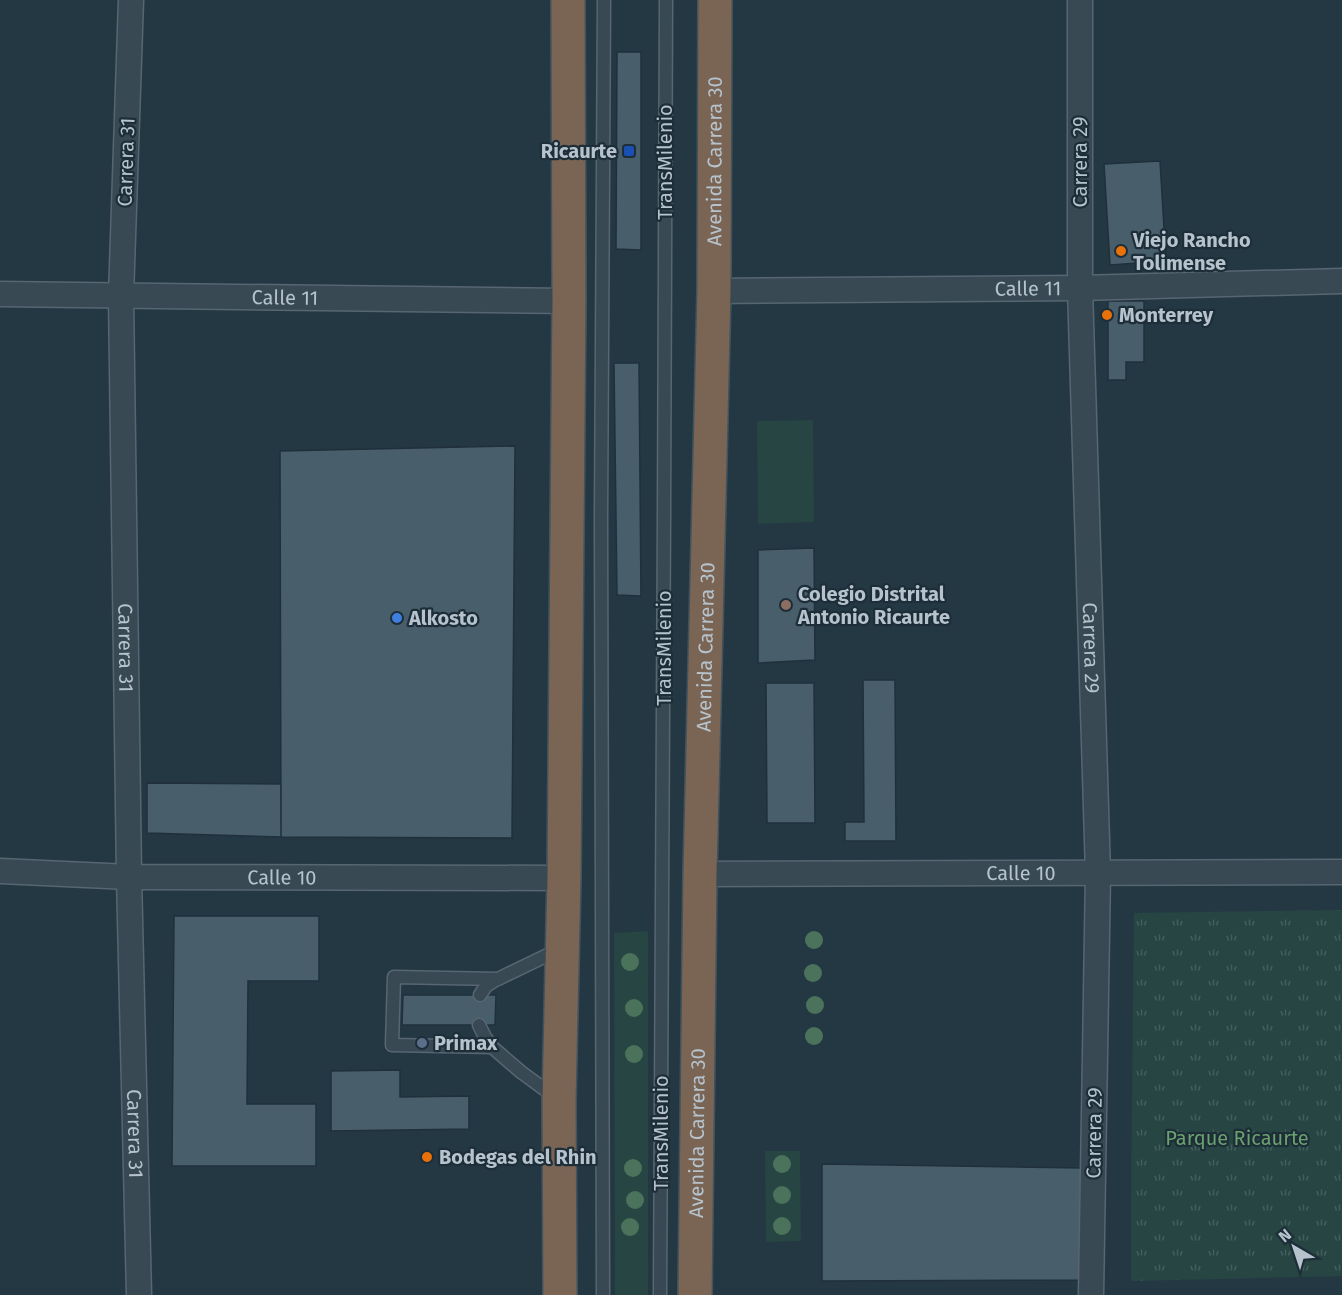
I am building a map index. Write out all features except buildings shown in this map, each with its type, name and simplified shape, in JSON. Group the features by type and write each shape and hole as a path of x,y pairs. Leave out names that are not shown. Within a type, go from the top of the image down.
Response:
{"highway":[{"path":"561,1295 560,1100 569,301 568,0"},
{"name":"Avenida Carrera 30","path":"695,1295 700,874 714,291 715,0"}],"street":[{"name":"Carrera 31","path":"131,0 121,296 129,877 139,1295"},
{"name":"Carrera 29","path":"1080,0 1080,288 1098,873 1091,1295"},
{"name":"Calle 11","path":"714,291 1080,288 1342,281"},
{"name":"Calle 11","path":"0,294 569,301"},
{"name":"Calle 10","path":"0,871 129,877 564,878"},
{"name":"Calle 10","path":"700,874 1342,872"}],"lane":[{"path":"603,1295 604,0"},
{"name":"TransMilenio","path":"660,1295 666,0"},
{"path":"480,995 486,986 498,979 562,949"},
{"path":"492,1047 392,1045 393,977 498,979"},
{"path":"479,1025 484,1037 492,1047 521,1072 560,1100"}],"green space":[{"path":"813,420 814,522 758,524 757,421"},
{"name":"Parque Ricaurte","path":"1342,910 1342,1276 1131,1281 1134,913"},
{"path":"648,931 648,1295 615,1295 614,933"},
{"path":"765,1151 800,1151 801,1241 766,1242"}],"place":[{"name":"Ricaurte","path":"629,151"},
{"name":"Viejo Rancho Tolimense","path":"1121,251"},
{"name":"Monterrey","path":"1107,315"},
{"name":"Colegio Distrital Antonio Ricaurte","path":"786,605"},
{"name":"Alkosto","path":"397,618"},
{"name":"Primax","path":"422,1043"},
{"name":"Bodegas del Rhin","path":"427,1157"}]}
